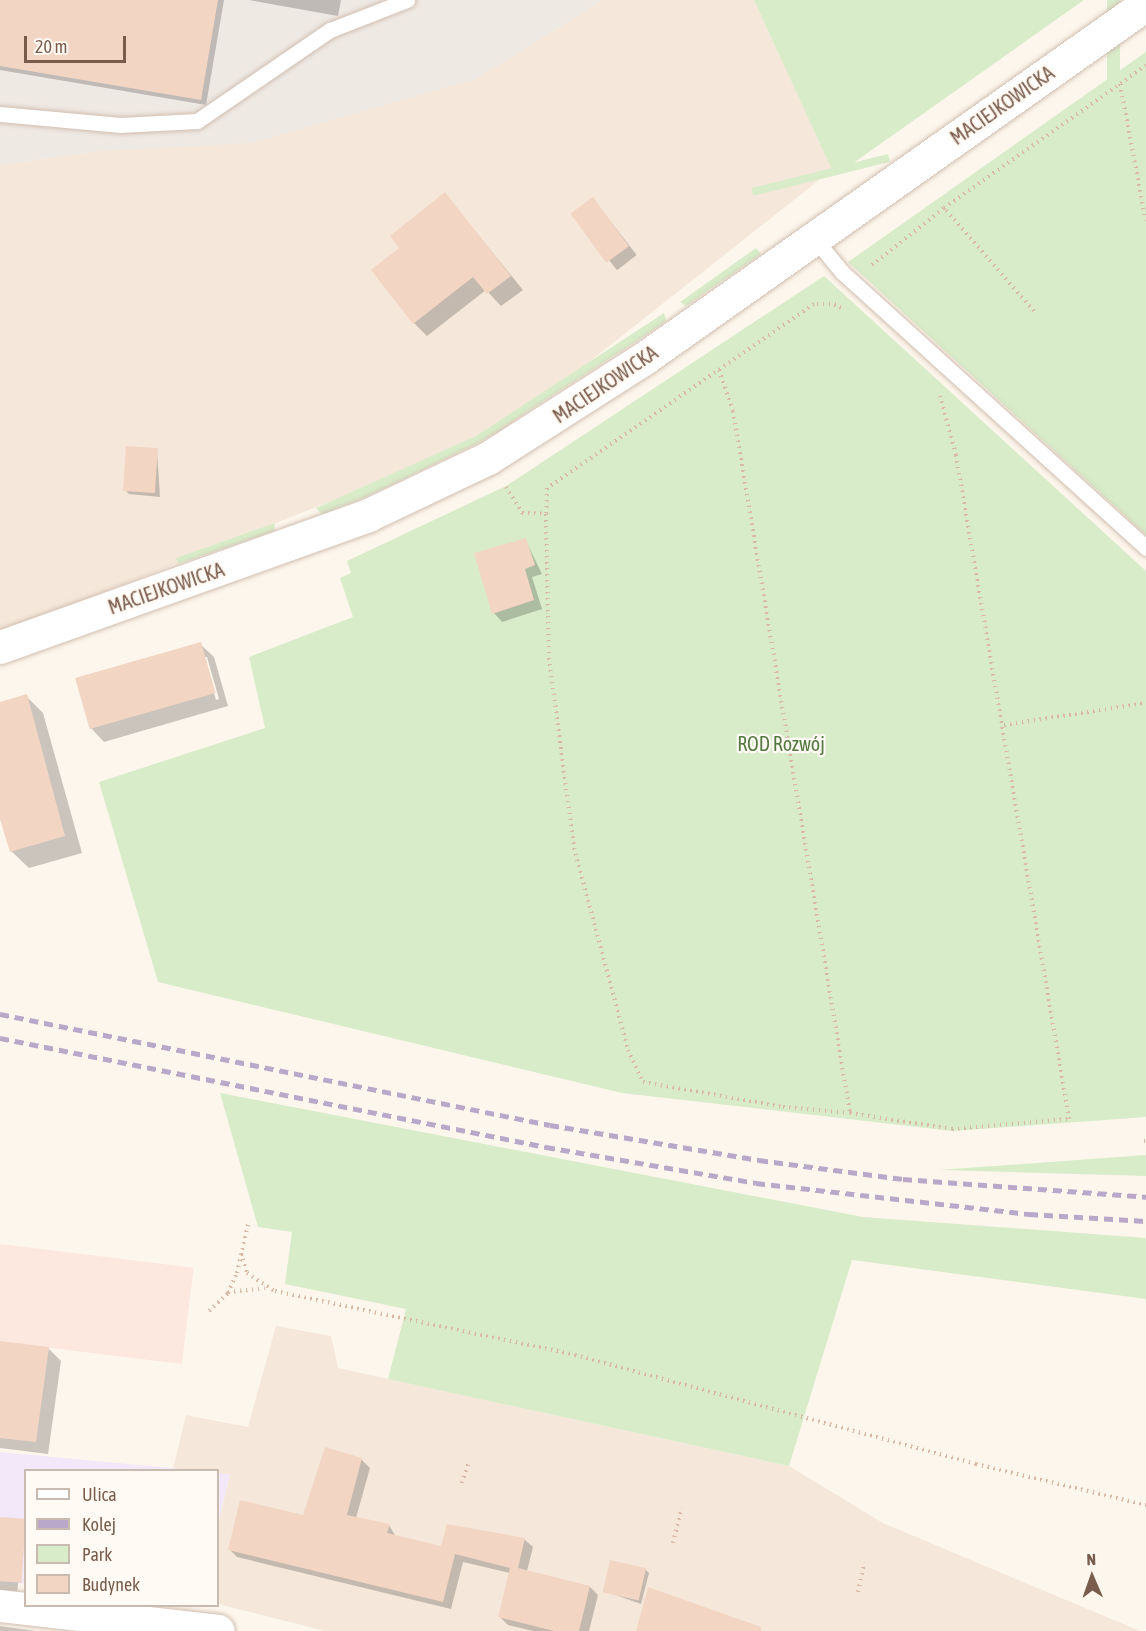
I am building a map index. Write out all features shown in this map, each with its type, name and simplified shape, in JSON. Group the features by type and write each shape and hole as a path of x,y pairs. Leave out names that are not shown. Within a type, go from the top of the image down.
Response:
{"street":[{"name":"MACIEJKOWICKA","path":"0,647 327,531 456,474 585,399 1146,4"},
{"path":"2,1614 219,1631"}],"lane":[{"path":"0,114 120,125 197,121 330,30 407,0"},
{"path":"814,238 855,283 1146,548"}],"path":[{"path":"834,305 855,283 944,208 1146,65"},
{"path":"1120,84 1146,221"},
{"path":"944,208 1034,311"},
{"path":"849,310 834,305 814,304 547,488 549,658 574,848 628,1050 642,1082 783,1107 850,1113 952,1129 1069,1119 1004,725 956,455 939,395 931,386"},
{"path":"719,370 733,411 850,1113"},
{"path":"503,481 522,513 546,514"},
{"path":"1004,725 1146,703"},
{"path":"209,1311 228,1293 249,1220"},
{"path":"241,1253 247,1273 266,1288"},
{"path":"228,1293 266,1288 575,1355 1146,1505"},
{"path":"462,1483 468,1464"},
{"path":"673,1543 682,1508"},
{"path":"858,1592 864,1563"}],"shaded area":[{"path":"0,0 603,0 476,79 252,143 100,151 0,165"},
{"path":"603,0 754,0 833,169 498,434 0,634 0,165 100,151 476,79"},
{"path":"0,1244 194,1268 182,1364 0,1342"},
{"path":"276,1326 331,1336 338,1368 789,1466 883,1523 1140,1631 325,1631 219,1604 219,1520 230,1475 219,1474 219,1469 173,1469 186,1415 248,1427"},
{"path":"0,1452 181,1469 24,1469 24,1584 0,1581"},
{"path":"219,1473 230,1474 219,1520"}],"green space":[{"path":"754,0 1084,0 835,176"},
{"path":"1107,0 1120,0 1120,236 1107,236"},
{"path":"1146,52 1146,535 848,262"},
{"path":"888,154 890,162 753,196 751,188"},
{"path":"756,248 761,254 686,306 680,302"},
{"name":"ROD Rozwój","path":"824,276 1146,571 1146,1117 952,1131 622,1093 158,982 99,782 265,728 249,657 353,617 340,578 351,573 347,561 506,486"},
{"path":"664,313 666,321 480,442 368,496 322,514 316,508 476,436"},
{"path":"275,523 274,531 178,564 176,558"},
{"path":"220,1093 863,1217 1146,1238 1146,1299 852,1260 789,1466 388,1379 406,1309 285,1284 292,1232 258,1227"},
{"path":"1146,1155 1146,1176 939,1170"}],"building":[{"path":"0,0 218,0 201,100 0,66"},
{"path":"445,192 511,276 487,294 473,277 413,324 371,270 399,248 390,236"},
{"path":"593,197 629,246 606,263 570,213"},
{"path":"126,446 158,448 155,493 123,491"},
{"path":"526,538 535,565 525,569 534,600 492,614 474,553"},
{"path":"201,642 216,693 90,729 75,678"},
{"path":"27,694 65,836 10,852 0,819 0,702"},
{"path":"0,1341 49,1347 36,1442 0,1438"},
{"path":"325,1447 362,1458 347,1515 390,1524 387,1533 441,1546 447,1524 525,1538 518,1568 590,1586 579,1631 554,1631 498,1617 510,1568 455,1554 443,1602 228,1550 240,1500 303,1515"},
{"path":"0,1517 24,1519 21,1583 0,1581"},
{"path":"610,1560 646,1568 639,1600 603,1592"},
{"path":"648,1587 761,1627 761,1631 636,1631"}],"railway":[{"path":"0,1014 550,1125 759,1160 903,1179 1146,1197"},
{"path":"0,1038 546,1147 756,1183 1029,1214 1146,1221"}]}
